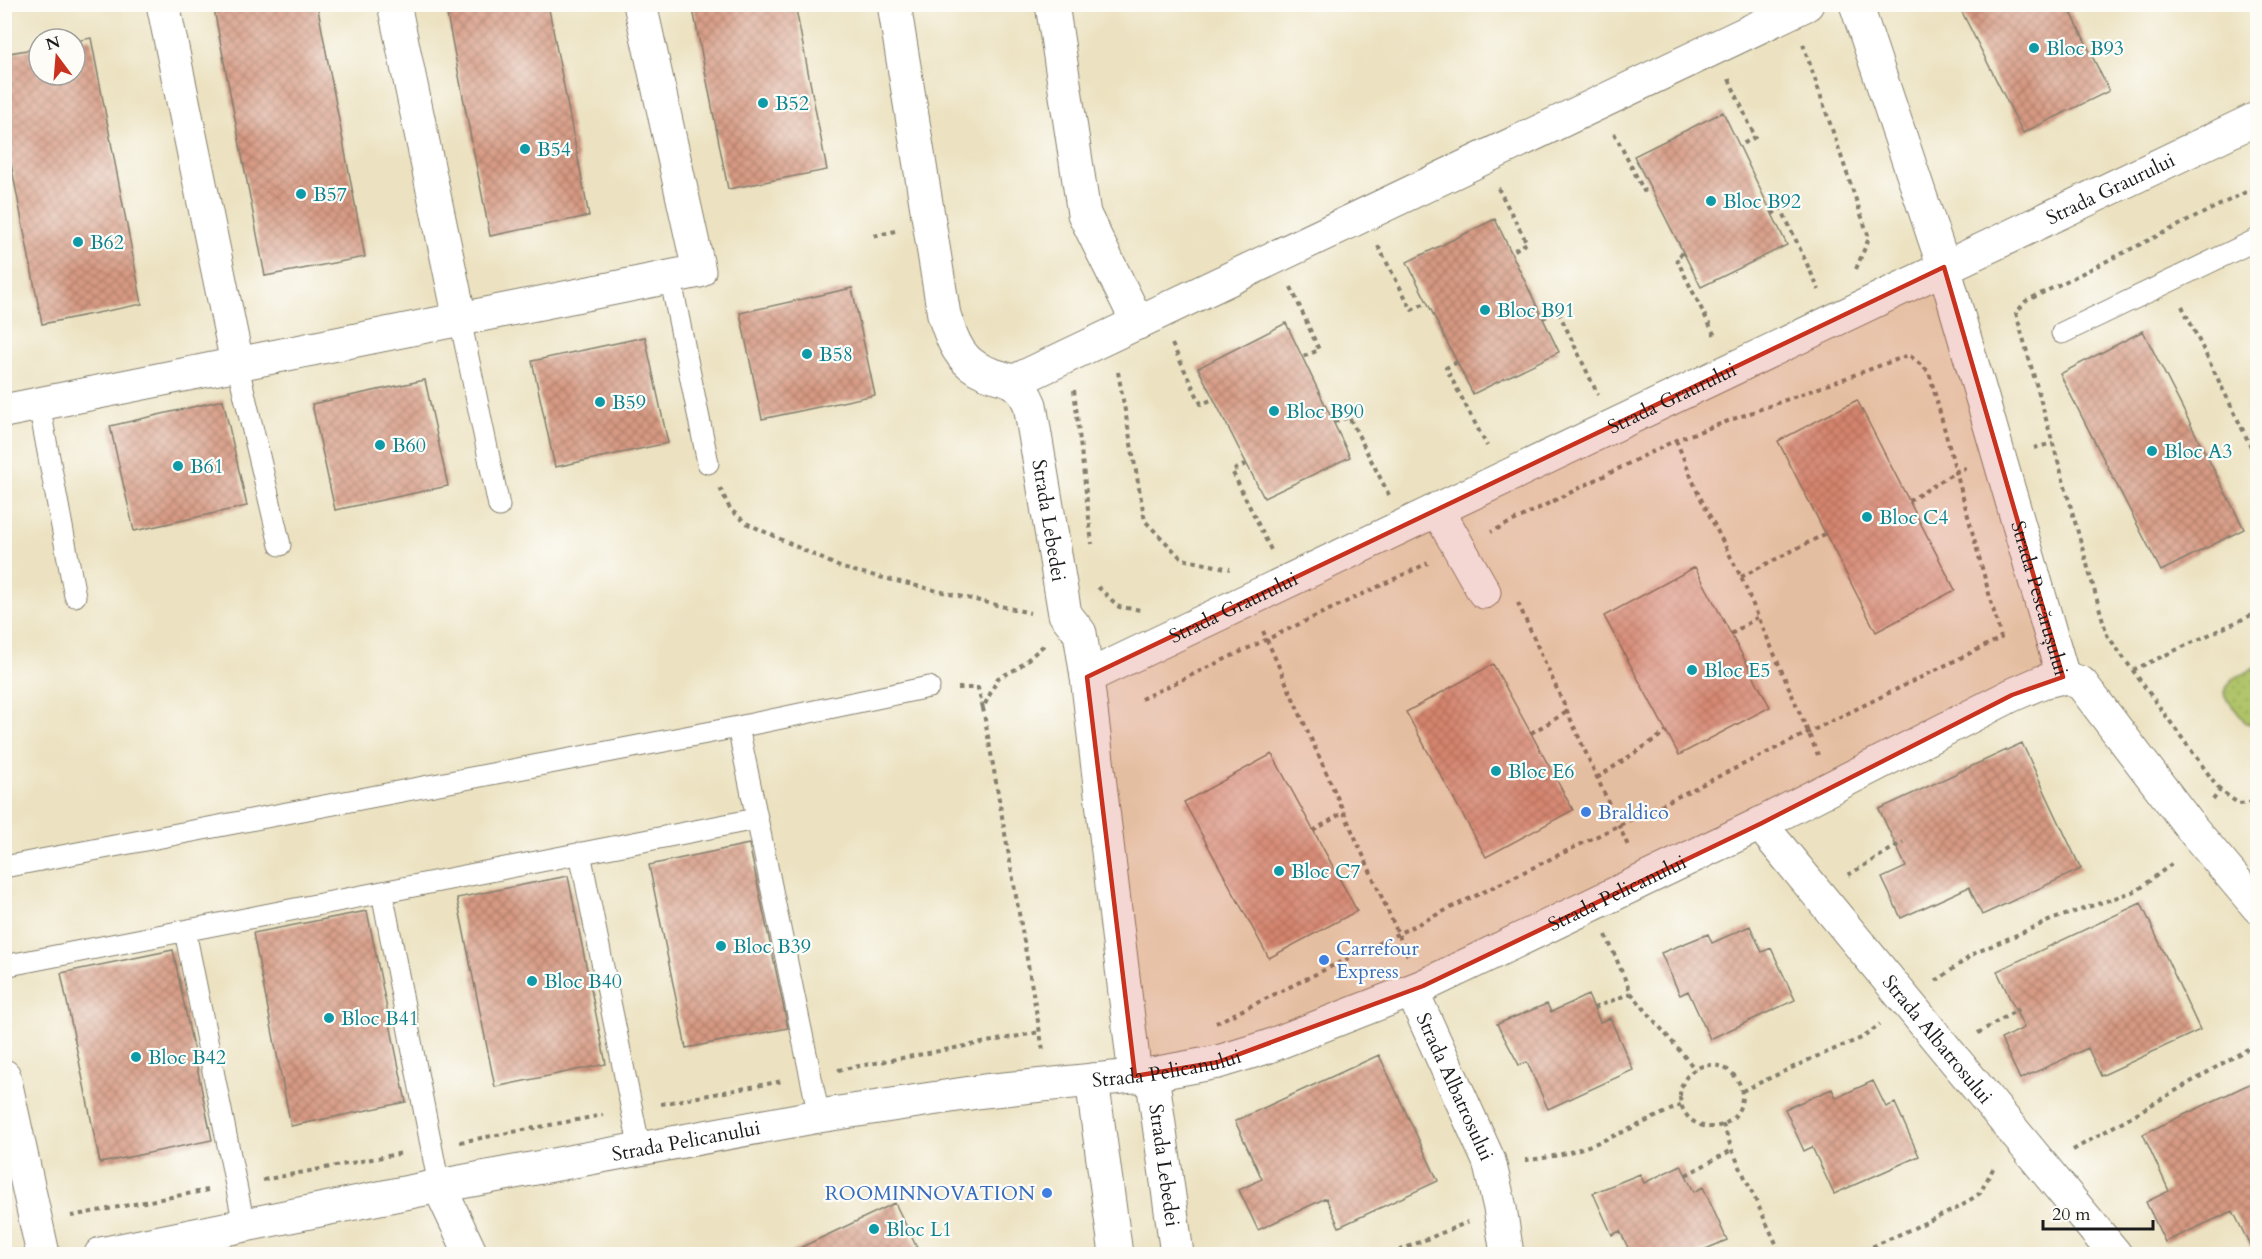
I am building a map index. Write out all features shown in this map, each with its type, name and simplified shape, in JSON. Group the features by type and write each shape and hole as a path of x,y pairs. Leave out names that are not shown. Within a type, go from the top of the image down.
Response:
{"street":[{"path":"163,4 237,363"},
{"path":"394,4 460,319"},
{"path":"4,411 699,271 640,4"},
{"path":"894,4 944,315 953,342 970,363 992,376 1015,381 1799,8"},
{"path":"1052,4 1084,214 1136,324"},
{"name":"Strada Pescărușului","path":"1856,4 1944,267 2063,677 2081,684 2193,830 2256,903"},
{"name":"Strada Graurului","path":"1087,677 2258,118"},
{"name":"Strada Lebedei","path":"1015,381 1024,390 1030,405 1057,616 1080,633 1143,1075 1177,1254"},
{"path":"1437,509 1484,592"},
{"name":"Strada Pelicanului","path":"101,1254 205,1244 244,1225 439,1186 819,1116 1049,1083 1143,1075 1218,1062 1267,1047 1417,988 1760,824 2012,695 2042,682 2063,677"},
{"name":"Strada Albatrosului","path":"1760,824 2115,1254"},
{"name":"Strada Albatrosului","path":"1417,988 1489,1161 1500,1208 1507,1254"},
{"path":"4,1076 40,1239"},
{"path":"1092,1080 1116,1254"},
{"path":"439,1186 471,1254"}],"lane":[{"path":"2062,333 2258,239"},
{"path":"670,276 708,463"},
{"path":"460,319 499,506"},
{"path":"237,363 280,545"},
{"path":"39,404 75,596"},
{"path":"4,867 738,727 929,687"},
{"path":"738,727 819,1116"},
{"path":"4,966 756,819"},
{"path":"580,853 640,1150"},
{"path":"382,892 439,1186"},
{"path":"184,931 244,1225"}],"path":[{"path":"1799,8 1869,238 1857,269 1848,274"},
{"path":"1716,48 1755,137 1739,146"},
{"path":"1598,104 1644,191 1651,187"},
{"path":"1483,159 1527,243 1511,252"},
{"path":"2258,186 2026,301 2016,313 2107,635 2220,790 2239,804 2258,802"},
{"path":"1772,214 1780,208 1820,292 1830,287"},
{"path":"1363,216 1412,310 1427,302"},
{"path":"1683,253 1676,258 1717,340 1727,335"},
{"path":"1277,256 1319,350 1302,357"},
{"path":"2170,281 2258,461"},
{"path":"1543,318 1557,311 1613,426"},
{"path":"1136,324 1201,404 1214,399"},
{"path":"1136,324 1145,521 1182,559 1238,570 1227,575"},
{"path":"1070,355 1093,551"},
{"path":"1141,699 1460,548 1676,440 1909,355 1929,372 2001,638 1211,1026"},
{"path":"1457,362 1446,368 1501,479"},
{"path":"1660,403 1697,492 1741,577 1833,787"},
{"path":"1334,422 1349,417 1390,498 1401,526"},
{"path":"708,463 730,508 746,523 842,568 1057,616 1043,646 1018,668 998,678 983,708"},
{"path":"1246,464 1232,471 1273,553 1264,557"},
{"path":"1741,577 1825,534"},
{"path":"1097,586 1119,607 1142,610"},
{"path":"1249,600 1398,934 1417,988"},
{"path":"1518,603 1644,880"},
{"path":"2133,670 2258,612"},
{"path":"1731,634 1758,617"},
{"path":"929,687 978,688 1049,1083"},
{"path":"1531,733 1567,712"},
{"path":"1597,778 1666,732"},
{"path":"1742,1091 1864,1037 1908,1001 1975,953 2051,920 2138,890 2173,862 2220,790"},
{"path":"1313,831 1344,812"},
{"path":"1816,894 1903,842"},
{"path":"1601,902 1602,927 1631,993 1695,1070"},
{"path":"1594,1008 1631,993"},
{"path":"1949,1051 2019,1009"},
{"path":"40,1239 236,1185 1040,1032"},
{"path":"2044,1167 2258,1043"},
{"path":"1704,1065 1724,1068 1732,1074 1742,1091 1738,1111 1731,1119 1713,1127 1702,1126 1686,1115 1681,1106 1682,1085 1687,1076 1704,1065"},
{"path":"1489,1161 1553,1157 1621,1133 1681,1106"},
{"path":"1723,1124 1732,1150 1781,1254"},
{"path":"1856,1254 1960,1207 1980,1193 2012,1131"},
{"path":"1686,1174 1732,1150"},
{"path":"1391,1254 1500,1208"}],"highlighted area":[{"path":"1944,267 2063,677 2012,695 1760,824 1423,986 1218,1062 1135,1076 1087,677"}],"green space":[{"path":"2257,667 2257,725 2246,723 2225,697 2224,692 2232,679"}],"building":[{"name":"B57","path":"239,4 317,4 365,257 265,276 214,9"},
{"name":"B54","path":"445,4 548,4 589,216 490,236"},
{"name":"B52","path":"692,4 795,4 827,170 728,189"},
{"name":"Bloc B93","path":"1958,4 2067,4 2109,91 2023,133"},
{"name":"B62","path":"91,38 142,304 42,324 4,128 4,54 27,50 27,87 87,87 87,39"},
{"name":"Bloc B92","path":"1723,112 1787,245 1701,287 1634,156"},
{"name":"Bloc B91","path":"1495,219 1559,352 1473,394 1407,262"},
{"name":"B58","path":"852,288 875,395 762,419 740,313"},
{"name":"Bloc B90","path":"1286,323 1350,457 1264,498 1198,368"},
{"name":"Bloc A3","path":"2143,331 2244,529 2161,571 2060,374"},
{"name":"B59","path":"645,337 668,443 555,467 532,361"},
{"name":"B60","path":"425,380 448,486 335,510 312,404"},
{"name":"B61","path":"223,400 247,506 134,531 110,426"},
{"name":"Bloc C4","path":"1857,400 1955,590 1876,632 1778,441"},
{"name":"Bloc E5","path":"1695,567 1770,707 1679,755 1604,616"},
{"name":"Bloc E6","path":"1493,664 1573,810 1486,857 1406,712"},
{"path":"2022,743 2081,869 1982,915 1969,887 1901,918 1882,878 1906,867 1879,809"},
{"name":"Bloc C7","path":"1272,754 1357,911 1269,958 1184,802"},
{"name":"Bloc B39","path":"749,844 788,1028 686,1048 649,865"},
{"name":"Bloc B40","path":"568,876 606,1064 495,1087 457,898"},
{"path":"2141,903 2200,1030 2101,1076 2088,1048 2020,1079 2001,1039 2024,1028 1997,971"},
{"name":"Bloc B41","path":"367,911 406,1102 291,1126 253,933"},
{"path":"1750,926 1762,952 1771,948 1795,1000 1710,1039 1688,991 1680,995 1661,953 1708,934 1712,943"},
{"name":"Bloc B42","path":"173,950 212,1140 100,1163 61,973"},
{"path":"1588,995 1600,1022 1610,1018 1633,1070 1548,1109 1527,1062 1519,1065 1497,1024 1547,1004 1551,1012"},
{"path":"1379,1055 1438,1181 1339,1227 1326,1198 1258,1230 1239,1190 1262,1179 1235,1121"},
{"path":"2258,1080 2258,1254 2254,1254 2233,1211 2165,1242 2146,1202 2169,1191 2143,1134"},
{"path":"1873,1081 1886,1107 1895,1103 1919,1156 1834,1194 1812,1147 1804,1151 1785,1109 1832,1089 1836,1098"},
{"path":"1681,1165 1694,1192 1703,1187 1727,1240 1694,1254 1631,1254 1620,1231 1612,1235 1593,1193 1640,1174 1644,1183"},
{"name":"Bloc L1","path":"895,1203 920,1254 787,1254"}],"place":[{"name":"Bloc B93","path":"2034,48"},
{"name":"B52","path":"763,103"},
{"name":"B54","path":"525,149"},
{"name":"B57","path":"301,194"},
{"name":"Bloc B92","path":"1711,201"},
{"name":"B62","path":"78,242"},
{"name":"Bloc B91","path":"1485,310"},
{"name":"B58","path":"807,354"},
{"name":"B59","path":"600,402"},
{"name":"Bloc B90","path":"1274,411"},
{"name":"B60","path":"380,445"},
{"name":"Bloc A3","path":"2152,451"},
{"name":"B61","path":"178,466"},
{"name":"Bloc C4","path":"1867,517"},
{"name":"Bloc E5","path":"1692,670"},
{"name":"Bloc E6","path":"1496,771"},
{"name":"Braldico","path":"1586,812"},
{"name":"Bloc C7","path":"1279,871"},
{"name":"Bloc B39","path":"721,946"},
{"name":"Carrefour Express","path":"1324,960"},
{"name":"Bloc B40","path":"532,981"},
{"name":"Bloc B41","path":"329,1018"},
{"name":"Bloc B42","path":"136,1057"},
{"name":"ROOMINNOVATION","path":"1047,1193"},
{"name":"Bloc L1","path":"874,1229"}]}
